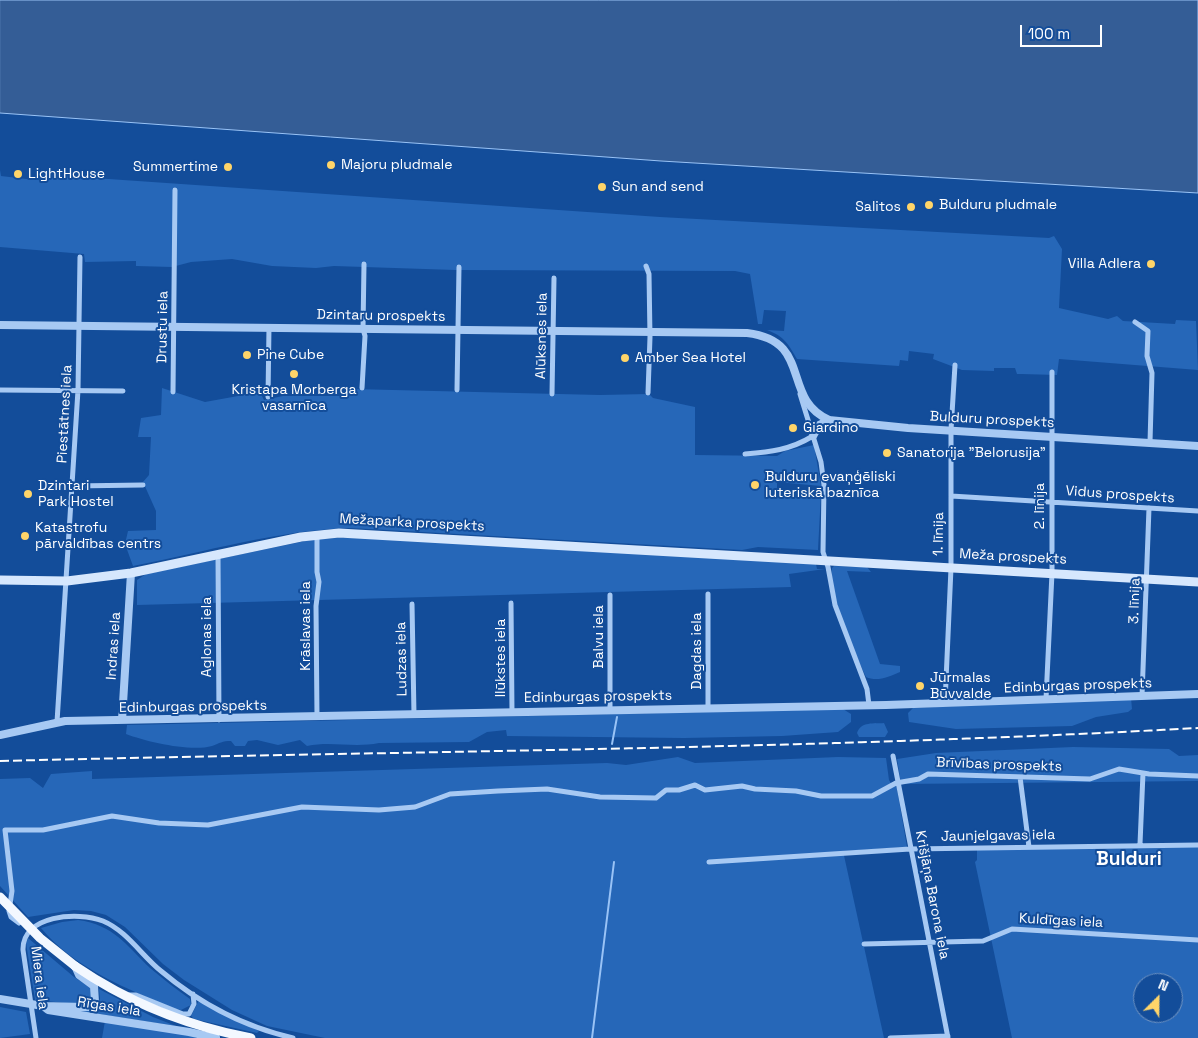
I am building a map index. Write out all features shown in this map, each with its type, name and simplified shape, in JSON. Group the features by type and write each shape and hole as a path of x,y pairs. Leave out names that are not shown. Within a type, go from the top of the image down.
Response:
{"main road":[{"name":"Mežaparka prospekts","path":"0,580 67,581 131,573 218,554 317,535 339,533 826,560"},
{"name":"Meža prospekts","path":"826,560 1198,582"},
{"path":"0,897 40,938 75,966 121,995 189,1024 251,1038"}],"street":[{"name":"Drustu iela","path":"173,392 175,190"},
{"name":"Piestātnes iela","path":"57,722 78,390 80,257"},
{"path":"362,388 365,336 363,329 364,264"},
{"path":"646,266 649,274 648,393"},
{"path":"458,390 459,267"},
{"name":"Alūksnes iela","path":"552,394 554,278"},
{"path":"1135,322 1148,331 1147,356 1152,373 1150,442"},
{"name":"Dzintaru prospekts","path":"0,326 733,332 762,335 783,347 795,371 798,388"},
{"path":"268,397 269,327"},
{"name":"1. līnija","path":"945,703 951,568 952,430 955,365"},
{"name":"2. līnija","path":"1046,700 1052,573 1052,372"},
{"path":"798,388 820,416 829,420"},
{"path":"798,388 821,462 824,485 823,552 835,605 867,691 869,705"},
{"path":"0,390 123,391"},
{"path":"745,454 779,451 797,446 813,436 819,425 829,420"},
{"name":"Bulduru prospekts","path":"829,420 862,425 1198,446"},
{"path":"73,486 143,485"},
{"name":"Vidus prospekts","path":"951,496 1198,511"},
{"name":"3. līnija","path":"1142,696 1148,579 1149,508"},
{"name":"Krāslavas iela","path":"317,535 317,572 319,582 316,614 317,717"},
{"name":"Aglonas iela","path":"218,554 219,720"},
{"name":"Indras iela","path":"122,720 131,573"},
{"name":"Dagdas iela","path":"708,594 708,707"},
{"name":"Balvu iela","path":"610,595 610,709"},
{"name":"Ilūkstes iela","path":"511,603 512,712"},
{"name":"Ludzas iela","path":"412,604 414,715"},
{"name":"Edinburgas prospekts","path":"0,735 57,722 869,705 1198,694"},
{"name":"Krišjāņa Barona iela","path":"893,756 896,783 948,1037"},
{"name":"Brīvības prospekts","path":"5,830 43,830 112,816 159,823 208,825 302,807 379,810 415,807 450,794 498,791 547,789 600,797 656,798 666,790 679,790 695,785 705,790 742,786 755,790 796,791 821,796 872,796 896,783 919,779 928,774 1090,779 1119,769 1143,773 1198,776"},
{"path":"1140,844 1143,773"},
{"path":"1020,777 1029,847"},
{"name":"Miera iela","path":"5,830 11,903 9,911 11,917 26,933 23,950 36,1038"},
{"name":"Jaunjelgavas iela","path":"709,862 910,850 1140,844 1198,845"},
{"path":"26,933 42,923 56,919 96,918 114,927 160,971 193,994 223,1012 260,1029 293,1038"},
{"name":"Kuldīgas iela","path":"864,944 983,941 1012,929 1198,940"},
{"path":"43,1006 90,1007 95,1002 94,986 79,974 75,966"},
{"path":"121,995 136,995 183,1014 189,1014 192,1010 193,994"},
{"name":"Rīgas iela","path":"0,999 43,1006 48,1010 216,1038"},
{"path":"890,1038 948,1037"}],"shaded area":[{"path":"0,0 1198,0 1198,193 661,161 0,113"},
{"path":"0,170 1,176 35,180 36,174 660,217 1049,238 1054,236 1062,249 1059,308 1108,319 1117,316 1123,321 1175,324 1176,320 1196,321 1198,370 1059,359 1057,375 1017,374 1015,368 994,368 994,371 962,370 933,359 934,354 909,351 908,361 900,360 899,366 797,359 791,349 778,335 767,330 784,331 786,311 764,310 762,324 758,324 750,274 735,271 455,270 334,266 316,268 272,266 232,259 191,262 172,267 136,266 136,261 85,262 84,254 0,247"},
{"path":"162,388 205,402 260,392 264,400 283,396 347,396 352,389 600,395 649,394 653,398 695,407 695,455 777,456 785,451 814,445 821,486 777,482 777,489 821,493 818,550 758,547 742,550 351,528 269,537 133,566 125,544 128,531 156,530 156,511 143,482 149,475 151,437 138,437 141,418 161,415"},
{"path":"359,537 816,564 817,569 825,569 789,574 791,587 137,605 137,580 146,574 315,539"},
{"path":"834,566 867,567 871,572 847,571 880,664 900,666 900,672 879,679 866,677 838,608 832,580 832,568"},
{"path":"1131,698 1132,709 1128,712 1096,717 1072,726 956,729 909,722 908,713 913,708"},
{"path":"843,709 851,714 851,722 838,732 782,736 684,738 507,736 506,730 487,732 469,742 325,744 307,746 300,740 278,745 257,740 248,741 245,746 235,746 231,741 228,741 203,748 193,748 157,743 126,734 127,725"},
{"path":"884,723 888,732 885,737 859,737 857,733 865,725"},
{"path":"1073,747 1169,749 1179,756 1198,755 1198,781 901,784 897,759 936,753"},
{"path":"678,757 695,763 838,757 886,758 889,780 892,785 896,783 907,847 843,851 884,1038 325,1038 267,1026 232,1010 184,980 163,964 125,927 106,915 91,911 74,910 28,917 0,886 0,779 30,778 43,788 51,774 92,771 92,779 607,763 626,765"},
{"path":"1198,845 1198,1038 1012,1038 975,862 977,860 977,849"},
{"path":"78,920 101,926 118,937 150,968 190,999 191,1005 181,1010 175,1009 103,976 70,955 41,928"},
{"path":"28,938 74,977 93,989 91,1002 86,1005 35,1000 26,943"},
{"path":"99,989 153,1017 176,1026 53,1007 88,1010 94,1008 100,999"},
{"path":"201,1001 259,1031 257,1033 194,1019 191,1016 198,1002"},
{"path":"0,1007 26,1012 30,1034 0,1038"},
{"path":"105,1021 191,1035 201,1038 102,1038"}],"waterway":[{"path":"612,744 617,717"},
{"path":"592,1038 614,862"}],"railway":[{"path":"0,761 899,741 1198,728"}],"place":[{"name":"Majoru pludmale","path":"331,165"},
{"name":"Summertime","path":"228,167"},
{"name":"LightHouse","path":"18,174"},
{"name":"Sun and send","path":"602,187"},
{"name":"Bulduru pludmale","path":"929,205"},
{"name":"Salitos","path":"911,207"},
{"name":"Villa Adlera","path":"1151,264"},
{"name":"Pine Cube","path":"247,355"},
{"name":"Amber Sea Hotel","path":"625,358"},
{"name":"Kristapa Morberga vasarnīca","path":"294,374"},
{"name":"Giardino","path":"793,428"},
{"name":"Sanatorija \"Belorusija\"","path":"887,453"},
{"name":"Bulduru evaņģēliski luteriskā baznīca","path":"755,485"},
{"name":"Dzintari Park Hostel","path":"28,494"},
{"name":"Katastrofu pārvaldības centrs","path":"25,536"},
{"name":"Jūrmalas Būvvalde","path":"920,686"}],"district":[{"name":"Bulduri","path":"1129,860"}]}
